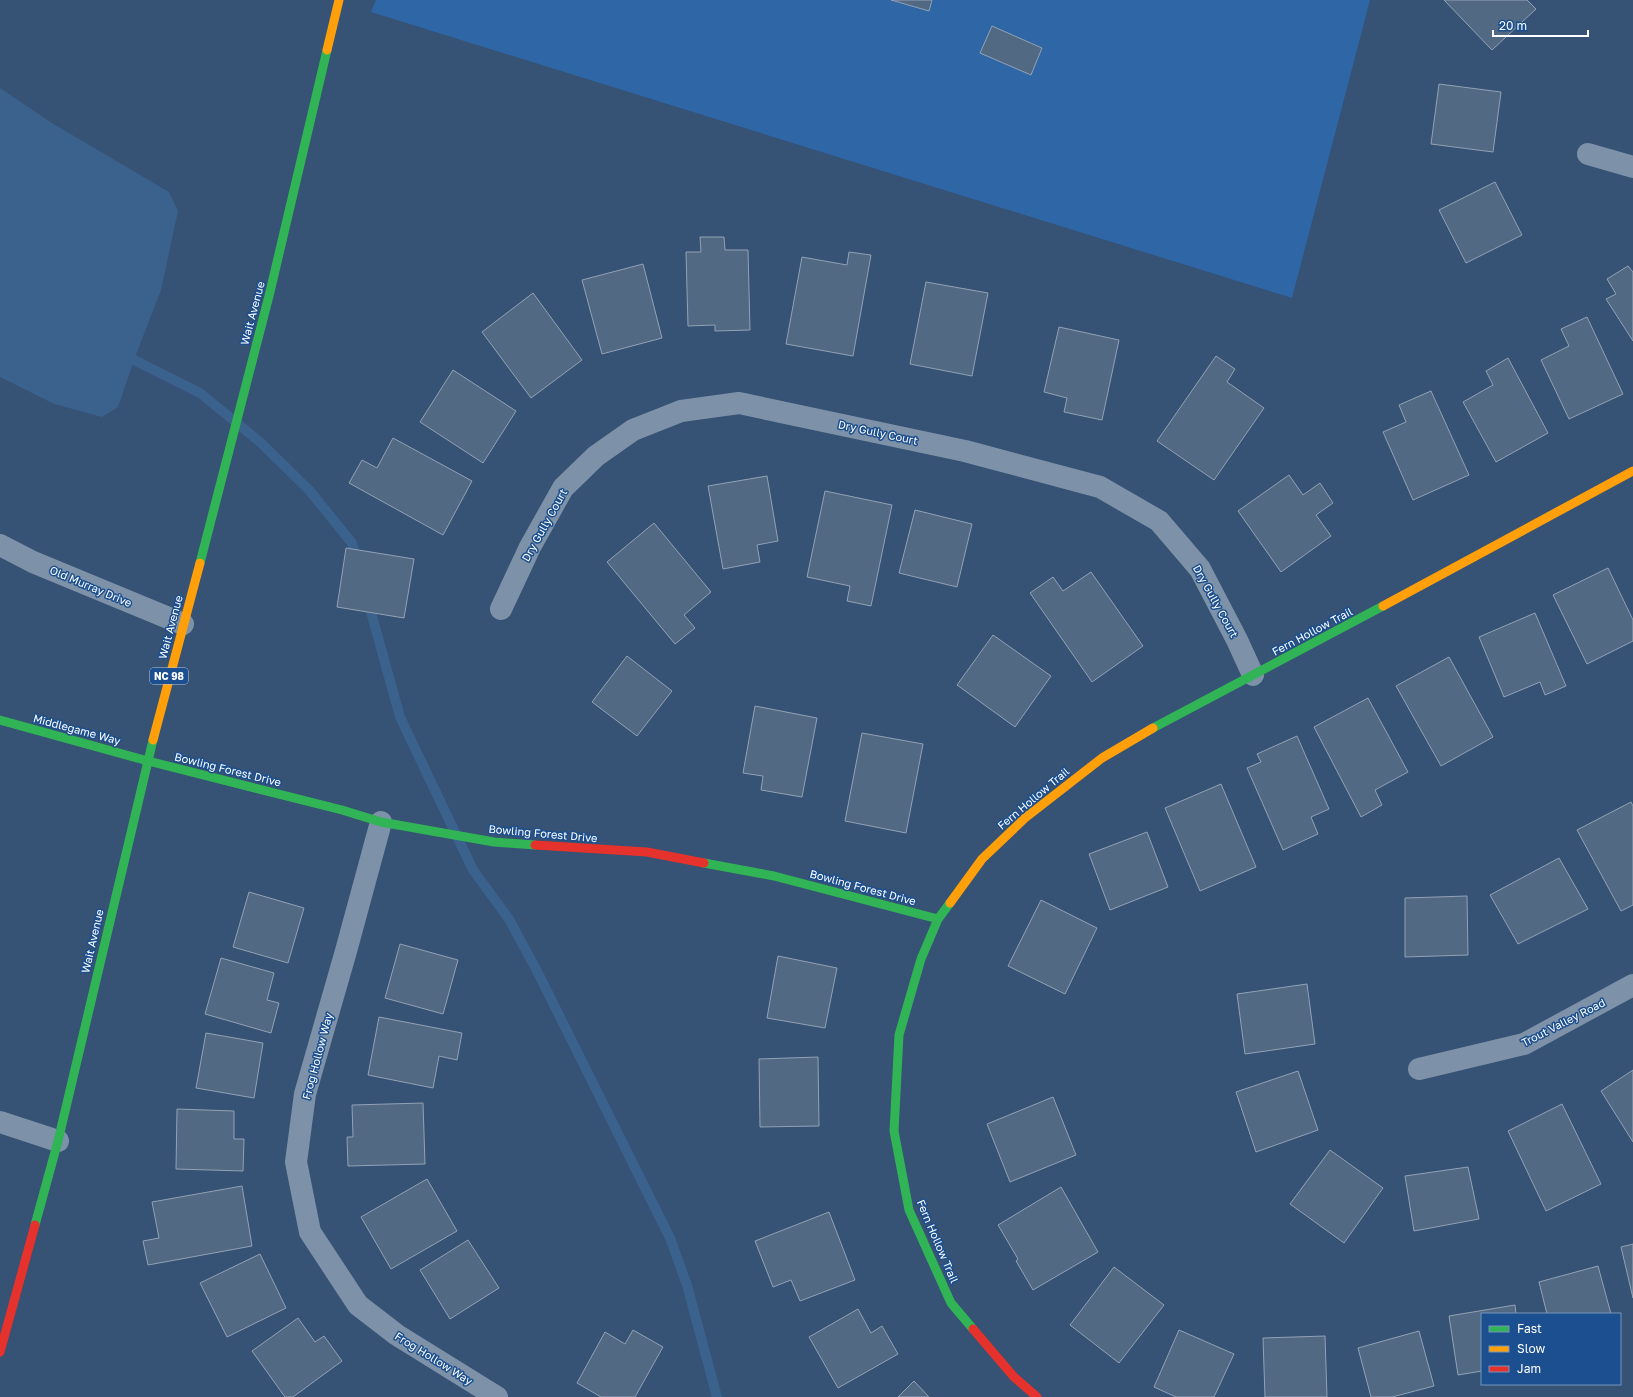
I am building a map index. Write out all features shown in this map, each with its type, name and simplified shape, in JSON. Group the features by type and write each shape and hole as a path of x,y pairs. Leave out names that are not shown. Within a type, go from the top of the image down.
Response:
{"main road":[{"name":"Wait Avenue","path":"0,1352 58,1141 148,761 270,292 338,0"},
{"name":"Fern Hollow Trail","path":"1037,1397 1014,1377 951,1303 908,1203 894,1131 899,1035 921,959 938,919 982,859 1025,818 1102,758 1178,714 1284,660 1633,471"},
{"name":"Middlegame Way","path":"0,720 148,761"},
{"name":"Bowling Forest Drive","path":"148,761 342,810 381,822 494,842 647,852 774,876 938,919"}],"street":[{"path":"1588,154 1633,167"},
{"name":"Dry Gully Court","path":"501,609 530,547 563,488 596,456 633,430 681,411 739,403 965,451 1100,487 1159,521 1200,569 1237,640 1253,675"},
{"name":"Old Murray Drive","path":"0,545 33,562 183,624"},
{"name":"Frog Hollow Way","path":"381,822 306,1094 296,1162 310,1232 358,1305 397,1335 497,1397"},
{"name":"Trout Valley Road","path":"1419,1069 1524,1044 1633,985"},
{"path":"0,1122 58,1141"}],"shaded area":[{"path":"376,0 1370,0 1292,298 371,12"},
{"path":"0,88 52,123 169,192 178,211 161,290 118,407 102,417 54,404 0,377"}],"building":[{"path":"891,0 932,0 929,11"},
{"path":"1444,0 1527,0 1536,9 1492,50"},
{"path":"992,26 1042,48 1031,75 980,53"},
{"path":"1439,84 1501,92 1493,152 1431,144"},
{"path":"1495,182 1522,235 1466,263 1439,210"},
{"path":"700,237 724,237 725,250 748,250 750,330 715,331 715,325 688,326 686,252 701,252"},
{"path":"849,252 871,255 853,356 786,344 802,257 847,265"},
{"path":"643,264 662,338 602,354 582,280"},
{"path":"1628,266 1633,272 1633,341 1606,299 1616,294 1607,279"},
{"path":"926,282 988,293 972,376 910,364"},
{"path":"533,293 582,360 531,398 482,332"},
{"path":"1587,317 1623,394 1569,419 1541,360 1569,346 1561,329"},
{"path":"1059,327 1119,340 1102,420 1064,412 1067,398 1044,392"},
{"path":"1216,356 1235,369 1227,382 1264,408 1214,480 1157,441"},
{"path":"1508,358 1548,433 1496,462 1463,402 1493,385 1486,371"},
{"path":"453,370 516,411 483,463 420,422"},
{"path":"1431,391 1469,475 1413,500 1383,432 1406,422 1399,405"},
{"path":"393,438 472,481 443,535 349,483 362,460 377,468"},
{"path":"1289,475 1303,495 1320,483 1333,503 1316,515 1331,536 1281,572 1238,511"},
{"path":"767,476 778,541 757,545 760,562 723,569 708,486"},
{"path":"825,491 892,505 871,606 847,601 850,586 807,577"},
{"path":"915,510 972,524 957,587 899,573"},
{"path":"654,523 711,592 684,615 695,628 675,644 607,562"},
{"path":"346,548 414,559 404,618 337,607"},
{"path":"1608,568 1633,620 1633,641 1587,664 1553,595"},
{"path":"1091,572 1143,646 1092,682 1030,593 1053,577 1063,591"},
{"path":"1535,613 1566,686 1545,695 1540,682 1504,697 1479,637"},
{"path":"993,635 1051,676 1015,727 957,685"},
{"path":"627,656 672,691 637,736 592,702"},
{"path":"1449,657 1493,737 1441,766 1396,686"},
{"path":"1368,698 1408,772 1375,790 1382,805 1361,817 1314,727"},
{"path":"755,706 817,718 802,797 761,790 763,776 743,773"},
{"path":"862,733 923,744 906,833 845,821"},
{"path":"1297,736 1329,809 1311,817 1318,834 1283,850 1247,768 1261,762 1257,754"},
{"path":"1221,784 1256,867 1200,891 1165,808"},
{"path":"1631,802 1633,806 1633,905 1621,911 1577,830"},
{"path":"1147,832 1168,887 1110,910 1089,854"},
{"path":"1559,858 1588,909 1518,944 1490,895"},
{"path":"249,892 304,908 288,963 233,947"},
{"path":"1467,896 1468,955 1405,957 1405,898"},
{"path":"1041,900 1097,928 1065,994 1008,966"},
{"path":"400,944 458,960 443,1014 385,998"},
{"path":"778,956 837,968 825,1028 767,1018"},
{"path":"221,958 274,973 267,1000 279,1003 271,1033 205,1014"},
{"path":"1307,984 1315,1044 1245,1054 1237,994"},
{"path":"379,1017 462,1033 457,1060 439,1056 433,1088 368,1075"},
{"path":"206,1033 263,1043 254,1098 196,1088"},
{"path":"818,1057 819,1126 760,1127 759,1059"},
{"path":"1633,1070 1633,1142 1601,1091"},
{"path":"1298,1071 1318,1130 1256,1152 1236,1092"},
{"path":"1053,1097 1076,1155 1010,1182 987,1124"},
{"path":"423,1103 425,1164 348,1166 347,1137 353,1137 352,1105"},
{"path":"1562,1104 1601,1184 1546,1211 1508,1131"},
{"path":"177,1109 234,1111 234,1139 244,1139 243,1171 176,1169"},
{"path":"1330,1150 1383,1188 1344,1243 1290,1204"},
{"path":"1468,1167 1479,1219 1414,1231 1405,1176"},
{"path":"427,1179 457,1231 391,1269 361,1217"},
{"path":"242,1186 252,1246 148,1265 143,1241 159,1238 152,1202"},
{"path":"1061,1187 1098,1252 1033,1290 1016,1261 1018,1259 998,1225"},
{"path":"829,1212 855,1280 800,1301 791,1280 773,1287 755,1241"},
{"path":"468,1240 499,1288 450,1319 420,1270"},
{"path":"1633,1244 1633,1298 1621,1247"},
{"path":"260,1254 286,1308 227,1337 200,1283"},
{"path":"1598,1266 1611,1313 1547,1313 1539,1282"},
{"path":"1114,1267 1164,1305 1119,1363 1070,1325"},
{"path":"1515,1305 1516,1313 1481,1313 1481,1371 1458,1375 1449,1316"},
{"path":"858,1309 871,1333 882,1326 898,1354 838,1388 809,1337"},
{"path":"298,1318 315,1342 324,1336 342,1361 293,1397 285,1397 252,1351"},
{"path":"633,1330 663,1347 635,1397 601,1397 577,1383 605,1332 625,1344"},
{"path":"1179,1330 1234,1354 1214,1397 1176,1397 1154,1387"},
{"path":"1419,1331 1434,1386 1392,1397 1371,1397 1358,1348"},
{"path":"1325,1336 1327,1397 1265,1397 1263,1338"},
{"path":"914,1381 929,1397 898,1397"}],"waterway":[{"path":"134,360 200,393 260,442 309,490 352,543 357,562"},
{"path":"368,601 400,717 473,870 509,919 537,971 670,1238 687,1285 717,1397"}],"traffic: fast":[{"path":"200,563 270,292 327,50"},
{"path":"1153,728 1383,606"},
{"path":"0,720 148,761 342,810 381,822 494,842 535,845"},
{"path":"35,1225 58,1141 153,740"},
{"path":"704,863 774,876 938,919"},
{"path":"950,903 938,919 921,959 899,1035 894,1131 909,1210 951,1303 973,1329"}],"traffic: slow":[{"path":"327,50 339,0"},
{"path":"1383,606 1633,471"},
{"path":"153,740 200,563"},
{"path":"950,903 982,859 1025,818 1102,758 1153,728"}],"traffic: jam":[{"path":"535,845 647,852 704,863"},
{"path":"0,1352 35,1225"},
{"path":"973,1329 1014,1377 1037,1397"}]}
